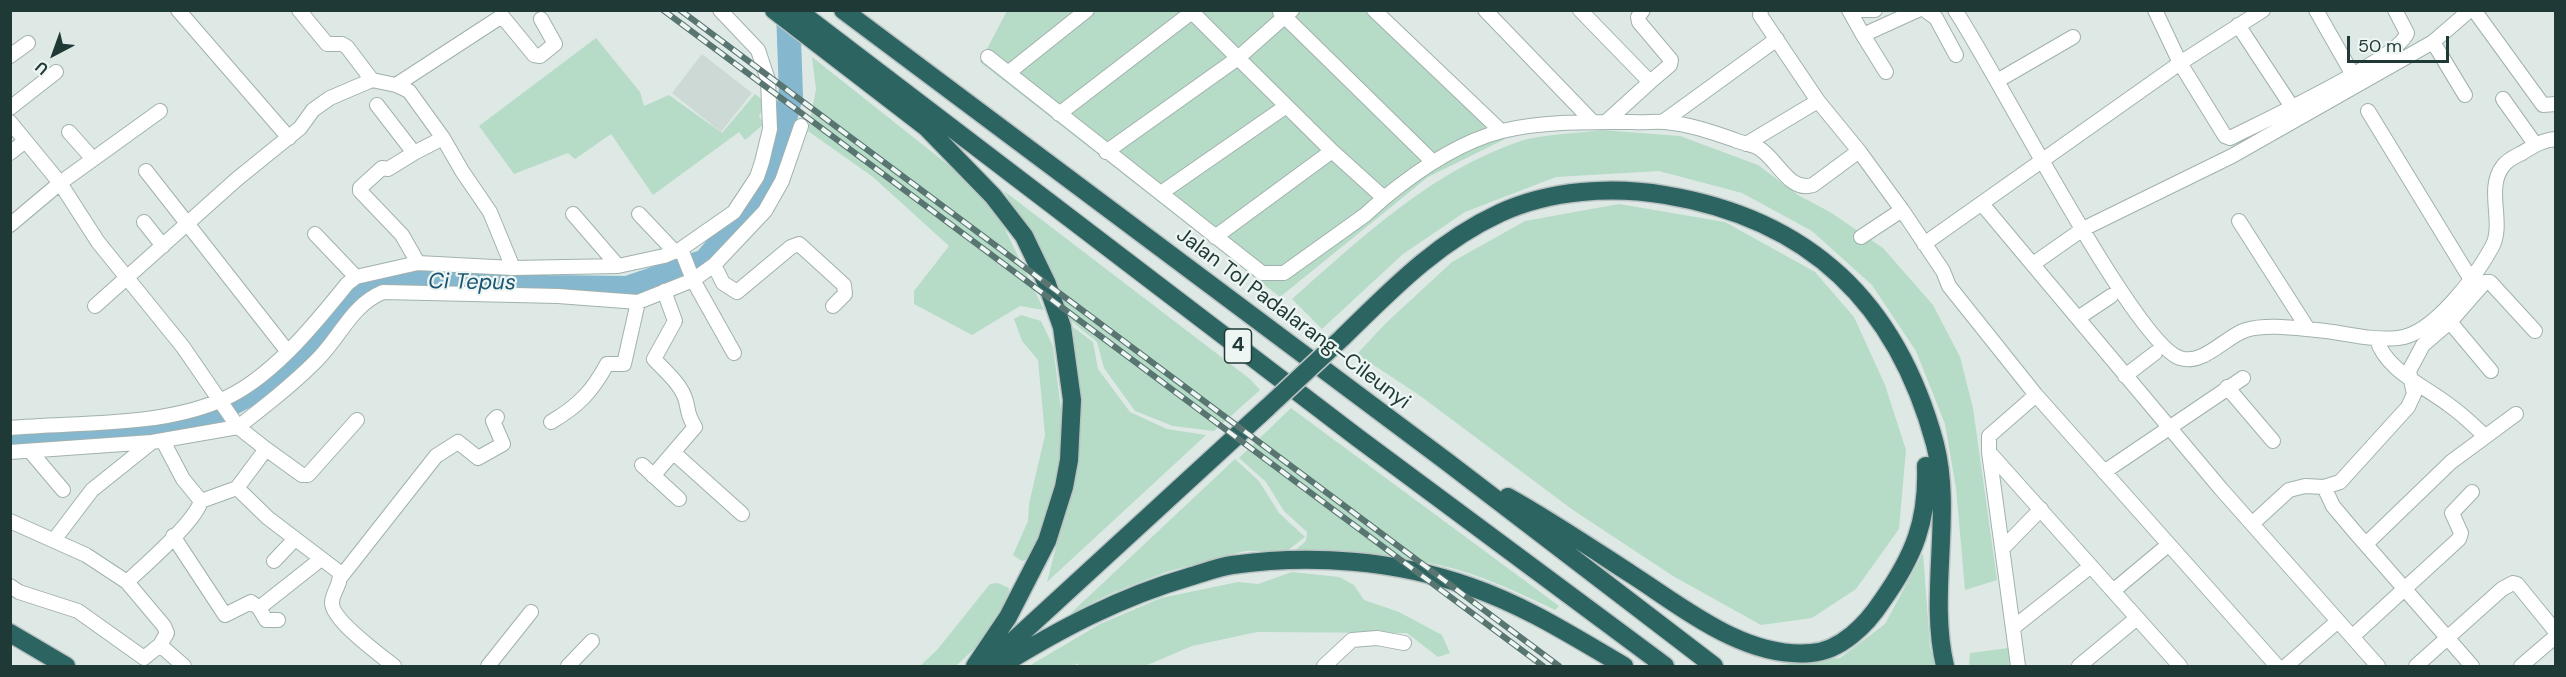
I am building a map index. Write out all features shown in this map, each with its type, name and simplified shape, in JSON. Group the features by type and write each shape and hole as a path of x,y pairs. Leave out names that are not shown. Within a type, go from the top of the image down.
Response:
{"highway":[{"path":"774,10 812,30 926,127 993,196 1024,236 1047,284 1062,327 1072,400 1069,460 1064,487 1047,541 1008,617 975,666"},
{"name":"4","path":"798,10 812,30 1665,666"},
{"name":"Jalan Tol Padalarang–Cileunyi","path":"843,10 1446,461 1714,666"},
{"path":"986,666 1268,407 1416,266 1464,231 1503,212 1556,197 1594,190 1642,191 1691,199 1742,214 1792,237 1833,268 1861,297 1892,340 1924,414 1935,446 1941,496 1939,593 1946,666"},
{"path":"1446,461 1539,514 1692,614 1740,640 1762,648 1813,653 1840,643 1875,612 1892,587 1920,532 1928,500 1924,414"},
{"path":"1000,666 1101,608 1160,585 1231,565 1326,560 1405,570 1469,586 1546,620 1624,666"},
{"path":"10,633 66,666"}],"street":[{"path":"178,10 289,138"},
{"path":"299,10 327,44 342,44 347,47 372,80"},
{"path":"10,428 151,417 223,404 288,352 356,277 418,263 513,268 618,266 681,253 734,212 757,177 770,129 768,80 758,50 720,10"},
{"path":"1008,74 1087,10"},
{"path":"1374,10 1501,131"},
{"path":"1485,10 1599,121"},
{"path":"1580,10 1650,82"},
{"path":"1599,121 1670,65 1671,60 1639,22 1638,17 1643,10"},
{"path":"1761,10 1760,15 1818,101 1859,151 1902,210 1943,271 1949,286 2036,395 2277,666"},
{"path":"1848,10 1886,72"},
{"path":"1863,10 1875,10"},
{"path":"1863,35 1918,10"},
{"path":"1925,10 1936,18 1956,55"},
{"path":"2155,10 2180,63 2228,138 2353,75 2406,38 2407,33 2395,10"},
{"path":"1924,244 2043,163 2180,63 2263,10"},
{"path":"2316,10 2353,75"},
{"path":"2033,264 2083,229 2232,156 2433,42 2472,10 2542,105 2556,104"},
{"path":"1059,114 1191,11 1332,152 1384,198"},
{"path":"1956,11 2043,163 2140,319 2162,346 2179,358 2197,358 2246,330 2270,327 2308,329 2377,339 2401,338 2430,325 2470,278 2494,241 2495,196 2503,165 2535,144 2556,139"},
{"path":"396,85 500,13 537,56 555,44 541,19"},
{"path":"1106,152 1238,58 1285,13 1433,162"},
{"path":"2238,25 2292,107"},
{"path":"1997,81 2073,37"},
{"path":"1664,121 1778,39"},
{"path":"2433,42 2465,95"},
{"path":"10,56 28,43"},
{"path":"988,57 1262,273 1284,273 1365,215 1433,162 1501,131 1599,121 1664,121 1702,129 1756,146 1771,157 1795,184 1804,187 1813,184 1859,151"},
{"path":"10,108 56,72"},
{"path":"95,306 188,222 289,138 300,128 313,110 330,98 372,80 396,85 409,91 443,138 490,212 513,268"},
{"path":"2503,99 2535,144"},
{"path":"1746,144 1818,101"},
{"path":"378,105 414,153"},
{"path":"1161,193 1285,106"},
{"path":"10,225 60,183 160,111"},
{"path":"2368,111 2470,278"},
{"path":"10,122 24,142 60,183 98,242 183,347 237,425 302,475 308,475 357,420"},
{"path":"10,452 158,442 237,425 294,382 319,359 364,303 383,292 536,295 638,302 693,279 714,265 765,211 783,181 801,126"},
{"path":"69,132 93,159"},
{"path":"418,263 402,235 360,191 360,188 382,168 388,169 443,138"},
{"path":"10,153 24,142"},
{"path":"1215,237 1332,152"},
{"path":"146,171 188,222 222,272 288,352"},
{"path":"1982,204 2221,489 2378,666"},
{"path":"1861,237 1902,210"},
{"path":"573,214 618,266"},
{"path":"639,214 681,253 734,353"},
{"path":"2239,220 2308,329"},
{"path":"144,222 163,246"},
{"path":"315,234 356,277"},
{"path":"714,265 723,283 737,292 791,247 799,244 844,285 845,294 833,306"},
{"path":"2253,523 2289,490 2305,486 2324,487 2340,482 2401,417 2414,394 2410,367 2423,345 2450,322 2489,281 2535,331"},
{"path":"653,476 695,427 686,411 686,401 681,391 654,359 675,321 664,291"},
{"path":"2078,318 2111,296"},
{"path":"551,423 569,412 594,389 607,364 624,364 638,302"},
{"path":"2450,322 2491,371"},
{"path":"2377,339 2386,357 2485,436"},
{"path":"2125,376 2155,353"},
{"path":"2104,472 2243,378"},
{"path":"2227,387 2273,441"},
{"path":"2018,664 1989,452 1989,436 2036,395"},
{"path":"2366,544 2451,462 2516,414"},
{"path":"394,666 349,628 333,607 332,599 340,578 436,456 458,442 478,458 503,444 493,421 497,417"},
{"path":"158,442 201,501"},
{"path":"54,540 92,490 158,442"},
{"path":"201,501 237,488 266,449"},
{"path":"30,451 63,490"},
{"path":"1989,452 2180,666"},
{"path":"674,453 742,514"},
{"path":"642,465 679,499"},
{"path":"2324,487 2333,506 2472,666"},
{"path":"237,488 294,540 339,572 340,578"},
{"path":"2353,636 2459,539 2461,533 2453,511 2472,492"},
{"path":"128,582 199,509 201,501"},
{"path":"2002,549 2041,509"},
{"path":"10,521 86,555 128,582 164,626 167,633 160,645 144,658 78,611 19,592 10,586"},
{"path":"173,536 225,615 251,602 259,608 267,620 278,620"},
{"path":"274,561 294,540"},
{"path":"2113,591 2168,545"},
{"path":"259,608 321,559"},
{"path":"2014,627 2091,566"},
{"path":"2416,666 2502,589 2515,583 2556,634 2521,666"},
{"path":"488,666 531,612"},
{"path":"2079,666 2137,618"},
{"path":"2286,666 2338,621"},
{"path":"1324,666 1352,640 1377,638 1404,644"},
{"path":"568,666 592,640"},
{"path":"160,645 184,666"}],"shaded area":[{"path":"702,54 752,93 721,132 672,93"}],"green space":[{"path":"1007,11 1376,11 1505,139 1428,177 1280,297 980,62"},
{"path":"596,38 640,92 644,106 669,95 722,133 755,94 765,102 759,117 765,123 745,140 739,132 653,195 611,134 575,159 568,153 514,174 479,126"},
{"path":"812,57 961,175 1001,221 1044,310 1020,306 972,335 914,304 914,291 949,246 873,177 808,131 816,89"},
{"path":"1601,130 1680,136 1758,165 1798,195 1830,212 1883,248 1933,305 1960,357 1973,408 1997,580 1965,590 1956,488 1945,424 1916,351 1872,285 1812,231 1742,193 1659,171 1556,177 1465,212 1403,254 1322,329 1292,299 1396,210 1453,172 1483,156 1524,140"},
{"path":"1004,191 1250,379 1260,390 1214,431 1173,426 1135,411 1104,368 1097,342 1070,320 1047,262"},
{"path":"1619,204 1725,222 1815,272 1854,317 1885,385 1906,450 1899,529 1856,589 1812,618 1761,625 1673,576 1573,510 1419,395 1357,354 1386,323 1452,262 1525,221"},
{"path":"1021,315 1041,321 1053,346 1066,449 1039,543 1032,557 1022,561 1013,555 1028,521 1029,504 1045,435 1038,360 1022,341 1014,319"},
{"path":"1073,327 1093,342 1098,369 1130,412 1167,429 1206,435 1047,582 1068,501 1081,422"},
{"path":"1291,408 1559,606 1555,610 1484,578 1439,565 1366,555 1292,553 1306,541 1307,532 1284,511 1266,482 1239,458"},
{"path":"1235,459 1259,481 1279,513 1305,537 1287,551 1245,551 1166,572 1110,594 1070,614"},
{"path":"1923,553 1930,647 1936,666 1771,666 1840,658 1885,624"},
{"path":"1292,572 1339,577 1354,585 1364,600 1399,612 1442,635 1450,653 1438,657 1407,633 1257,632 1192,646 1145,666 1078,666 1078,663 1073,666 1029,666 1100,624 1161,598 1238,582 1258,584"},
{"path":"998,583 1009,588 1008,604 974,649 956,666 920,666 937,650 990,584"},
{"path":"2009,648 2010,666 1969,666 1970,653"}],"waterway":[{"name":"Ci Tepus","path":"10,439 118,432 200,421 281,377 368,285 427,281 627,288 705,261 767,188 791,96 788,10"}],"railway":[{"path":"663,10 1543,666"},
{"path":"680,10 1559,666"}]}
